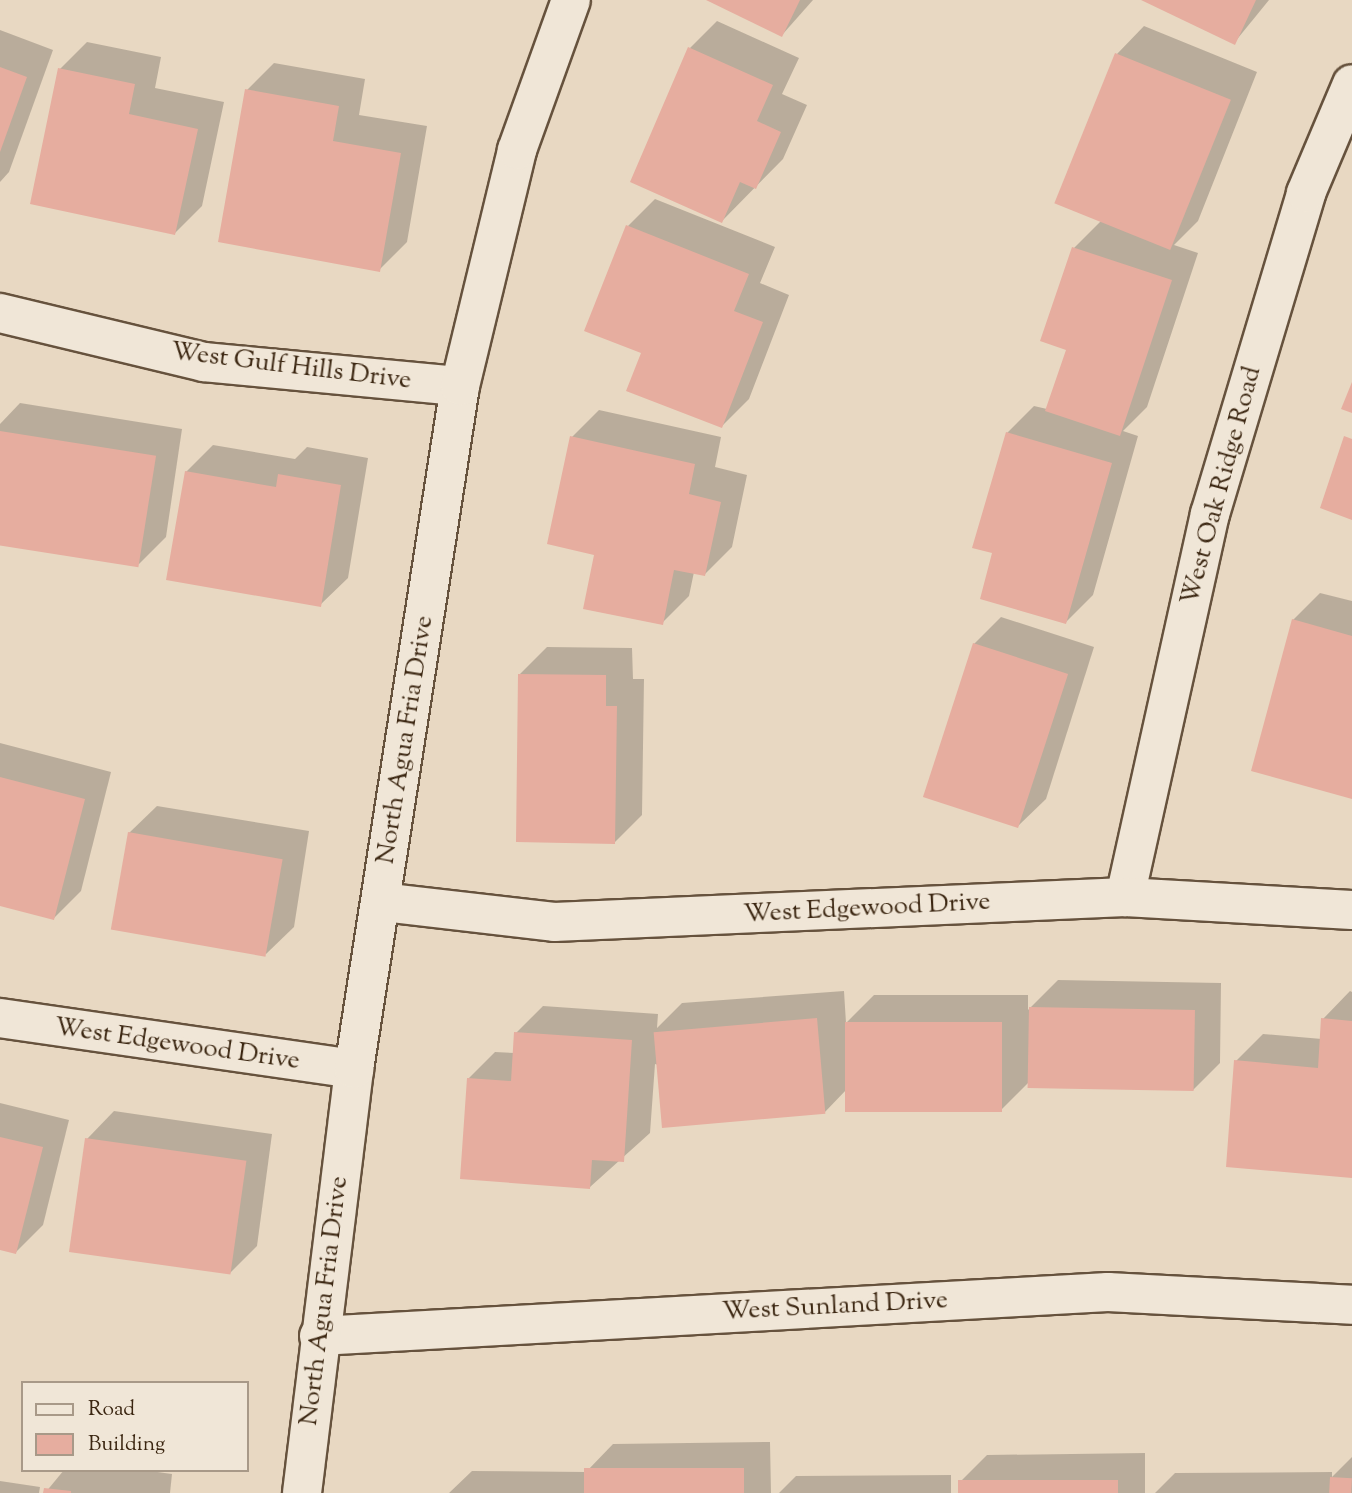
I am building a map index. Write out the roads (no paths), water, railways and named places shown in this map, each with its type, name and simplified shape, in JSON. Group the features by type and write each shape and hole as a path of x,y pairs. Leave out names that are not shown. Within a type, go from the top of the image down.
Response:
{"street":[{"name":"North Agua Fria Drive","path":"302,1493 319,1336 354,1069 460,386 517,150 571,0"},
{"name":"West Oak Ridge Road","path":"1125,897 1210,514 1306,193 1352,84"},
{"name":"West Gulf Hills Drive","path":"0,313 204,362 460,386"},
{"name":"West Edgewood Drive","path":"382,902 554,922 1125,897 1352,910"},
{"name":"West Edgewood Drive","path":"0,1018 354,1069"},
{"name":"West Sunland Drive","path":"319,1336 1108,1292 1352,1305"}]}
